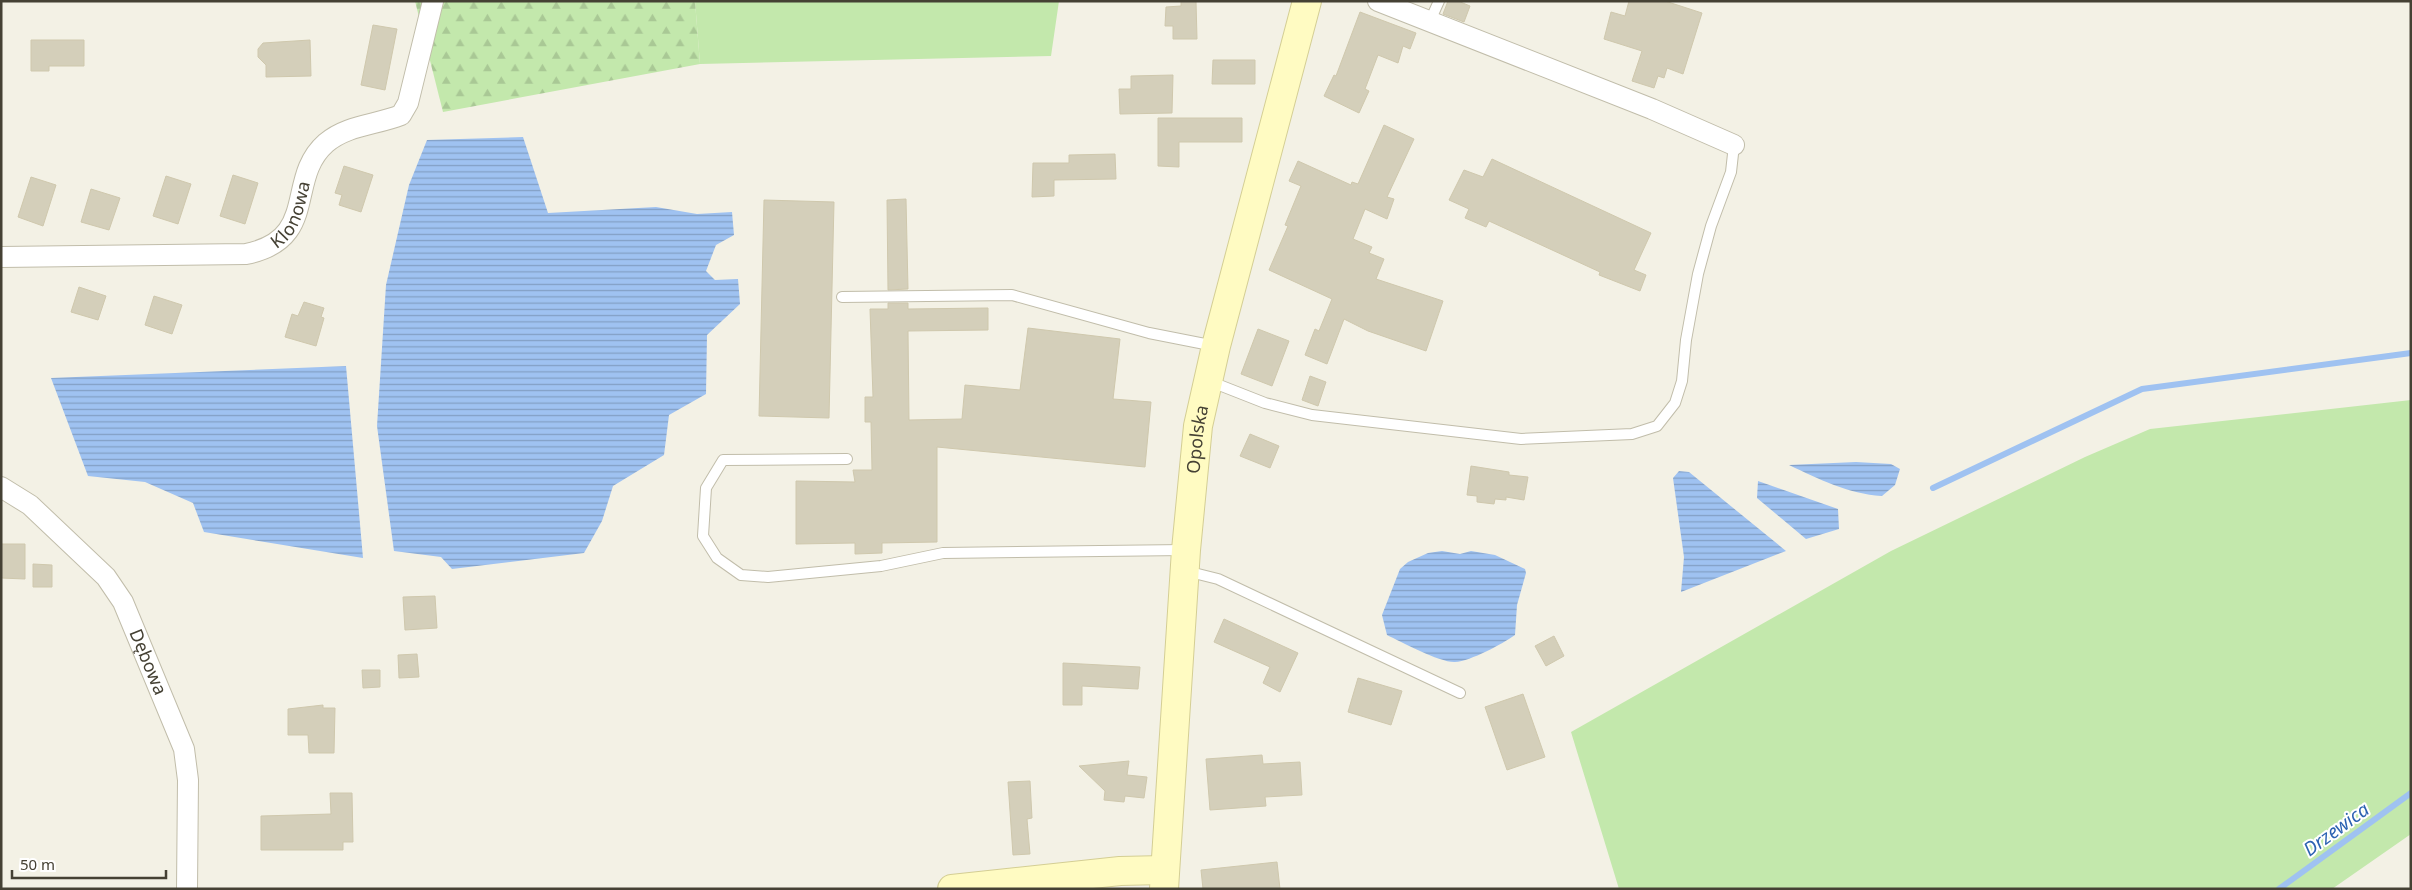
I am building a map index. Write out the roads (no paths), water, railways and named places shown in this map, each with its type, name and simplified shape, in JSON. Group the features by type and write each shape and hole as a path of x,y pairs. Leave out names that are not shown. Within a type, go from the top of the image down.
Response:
{"street":[{"name":"Klonowa","path":"1,257 246,254 266,250 282,240 293,222 312,161 325,144 352,130 401,115 408,103 433,1"},
{"name":"Opolska","path":"1164,879 1186,561 1198,426 1216,346 1307,1"},
{"path":"1378,1 1652,109 1734,145"},
{"name":"Dębowa","path":"1,487 30,505 106,577 124,602 184,749 188,780 187,889"},
{"path":"952,889 1120,871 1164,879"}],"lane":[{"path":"1430,21 1439,1"},
{"path":"1208,381 1265,403 1312,415 1521,439 1632,434 1657,426 1675,403 1682,381 1686,340 1698,274 1711,226 1731,172 1734,145"},
{"path":"842,297 1012,295 1149,333 1216,346"},
{"path":"847,458 723,460 706,488 703,536 717,558 741,574 768,577 881,566 943,553 1186,561 1218,579 1460,693"}],"water":[{"path":"523,137 548,213 656,207 697,214 732,212 734,235 716,245 706,271 715,280 738,279 740,304 707,335 706,394 669,415 664,455 613,486 602,521 584,553 452,569 441,557 394,551 377,426 386,285 409,185 427,140"},
{"path":"346,366 363,558 204,532 193,503 145,482 88,476 51,378"},
{"path":"1856,462 1891,464 1900,469 1895,485 1882,496 1869,495 1834,485 1789,465"},
{"path":"1679,471 1689,472 1786,551 1681,592 1684,557 1673,478"},
{"path":"1758,481 1838,509 1839,529 1806,539 1757,498"},
{"path":"1442,551 1460,554 1471,551 1495,555 1525,569 1526,573 1517,605 1515,635 1495,647 1462,661 1455,662 1431,656 1387,635 1382,615 1400,569 1408,562 1428,553"}],"waterway":[{"path":"1933,488 2142,389 2411,353"},
{"name":"Drzewica","path":"2279,889 2411,793"}]}
